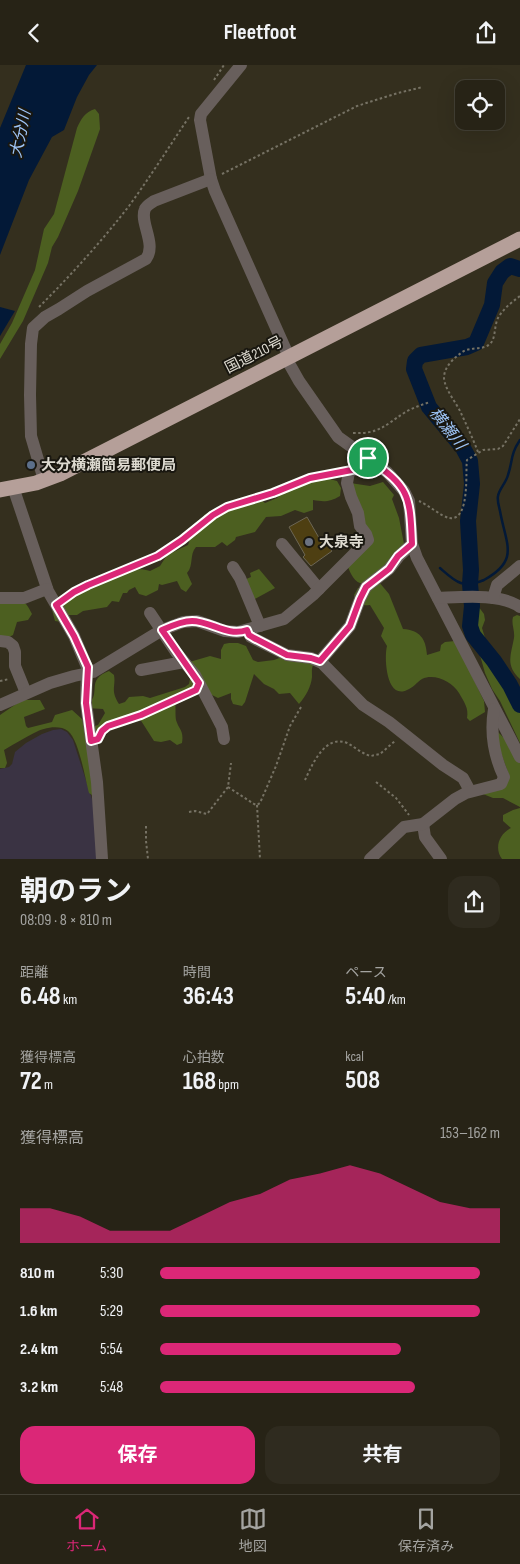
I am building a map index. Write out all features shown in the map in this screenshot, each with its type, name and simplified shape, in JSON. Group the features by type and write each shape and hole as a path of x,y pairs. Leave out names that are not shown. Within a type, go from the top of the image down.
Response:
{"highway":[{"name":"国道210号","path":"7,489 60,474 520,239"}],"street":[{"path":"241,65 200,117 211,179 299,381 334,433 399,483 409,501 412,544 417,558 520,757"},
{"path":"44,480 31,436 30,395 33,328 43,318 87,291 146,259 149,255 150,243 144,213 146,207 158,199 211,179"},
{"path":"0,705 62,679 96,671 162,630 191,621 225,631 238,632 288,616 319,589 368,539 360,526 358,513 352,502 348,483 349,472 359,468 368,458"},
{"path":"7,489 47,589 74,636 88,667 86,703 98,782 102,859"},
{"path":"282,544 319,589"},
{"path":"320,661 350,626 366,587 389,569 398,556 412,544"},
{"path":"493,598 497,585 520,566"},
{"path":"233,567 240,578 260,626"},
{"path":"0,598 24,598 47,589"},
{"path":"438,598 493,598 508,600 520,607"},
{"path":"150,613 199,683 222,727 224,739"},
{"path":"247,630 249,635 287,655 320,661 357,699 443,765 463,778 470,791"},
{"path":"0,641 8,642 13,646 15,666 26,693"},
{"path":"141,670 184,662"},
{"path":"370,859 402,828 409,825 419,825 455,799 470,791 498,786 503,781 504,777 499,766 493,741 494,709"},
{"path":"419,825 441,859"}],"path":[{"path":"209,87 224,65"},
{"path":"211,179 357,106 423,87"},
{"path":"39,307 70,276 114,225 190,116"},
{"path":"478,452 447,387 444,375 450,362 464,350 485,347 492,341 499,316 510,304 520,297"},
{"path":"334,433 366,434 374,432 389,425 404,413 430,402"},
{"path":"409,501 421,501 448,517 454,518 457,516 462,510 468,483 466,461 485,449 498,449 503,445 520,419"},
{"path":"56,605 88,585 158,556 182,540 213,515 227,507 273,493 310,478 349,472"},
{"path":"91,741 98,739 102,731 108,726 141,715 193,693 199,683"},
{"path":"260,859 258,805 276,766 290,726 301,707"},
{"path":"305,781 320,754 327,745 334,741 346,743 368,756 374,756 383,752 403,734"},
{"path":"189,812 208,813 228,787 231,763"},
{"path":"376,781 396,798 419,825"},
{"path":"228,787 258,805"},
{"path":"146,826 148,859"}],"shaded area":[{"path":"61,729 67,732 73,740 93,802 97,859 0,859 0,769 9,767 12,764 15,752 26,743 42,734"}],"green space":[{"path":"95,109 99,114 100,129 78,191 52,247 48,263 23,321 0,359 0,344 12,323 35,270 44,229 54,214 77,128 84,116"},
{"path":"317,478 337,481 341,488 340,496 327,501 313,500 313,510 304,513 295,510 281,516 266,517 255,532 236,537 227,546 222,542 215,547 196,547 187,573 192,584 186,592 181,589 177,581 159,584 158,590 146,596 139,594 135,587 127,593 123,593 119,602 112,601 107,607 83,611 77,615 66,615 62,622 55,621 51,606 56,600 63,601 71,591 91,581 135,570 150,571 160,566 167,555 188,545 204,515 230,503 257,496 265,503 277,498 288,486"},
{"path":"383,482 394,495 392,499 399,518 404,544 389,564 364,584 355,580 347,565 369,542 350,483 370,486"},
{"path":"259,569 275,588 253,600 244,580 251,577 250,573"},
{"path":"379,582 389,594 403,629 414,631 421,636 427,655 440,651 441,645 445,642 455,641 484,701 485,712 470,721 467,718 466,705 459,693 448,682 438,678 427,677 407,690 400,691 395,689 388,676 386,667 387,646 381,636 384,628 370,605 359,604 354,595 358,588"},
{"path":"0,592 19,598 26,604 32,614 28,620 17,622 13,635 9,637 0,636"},
{"path":"478,606 484,614 485,620 482,628 489,651 505,677 520,709 520,743 485,673 476,641 473,619 474,607"},
{"path":"520,616 520,679 512,669 510,660 514,638 513,617"},
{"path":"238,643 246,646 253,660 258,662 274,660 285,656 316,661 306,695 299,704 290,693 279,694 264,684 254,674 242,706 233,704 231,693 218,698 198,688 175,699 176,720 182,733 182,743 177,745 170,740 154,741 138,716 121,719 113,723 99,741 96,740 92,727 98,725 105,713 103,709 87,708 94,695 96,682 102,675 109,671 114,675 114,692 119,704 125,702 129,697 143,696 150,698 185,687 189,684 191,674 186,663 210,656 221,659 221,650 224,644"},
{"path":"22,700 40,700 45,709 24,717 28,728 52,722 55,715 72,710 82,719 92,772 92,795 89,793 75,742 68,731 64,729 51,727 42,730 4,750 7,763 5,768 0,768 0,715"},
{"path":"497,731 504,738 520,763 520,807 503,798 493,798 483,794 509,775 500,750"},
{"path":"520,808 520,859 502,859 498,850 499,842 503,834 511,828 503,821 503,815"}],"water":[{"name":"大分川","path":"26,65 97,65 77,97 64,130 52,137 29,180 0,255 0,128"},
{"path":"0,307 15,311 0,336"}],"building":[{"name":"大泉寺","path":"307,517 322,543 325,541 332,551 311,566 303,557 305,555 289,527"}],"waterway":[{"name":"横瀬川","path":"520,269 510,266 502,272 495,283 492,305 476,343 467,347 421,355 415,361 414,369 429,407 463,448 470,461 472,484 468,521 472,606 470,626 473,635 494,661 510,685 520,705"},
{"path":"440,568 460,583 470,584 484,580 503,566 508,551 498,496 507,478 513,454 520,440"}],"place":[{"name":"大分横瀬簡易郵便局","path":"31,465"},
{"name":"大泉寺","path":"309,542"}],"route":[{"path":"368,458 399,483 404,491 410,507 412,544 398,556 389,569 366,587 348,630 320,661 287,655 249,635 247,630 238,632 225,631 197,621 183,622 162,630 176,652 195,675 199,683 196,690 141,715 108,726 102,731 98,739 91,741 86,703 88,667 69,626 56,605 88,585 158,556 182,540 213,515 227,507 273,493 310,478 349,472 357,469 368,458"}]}
